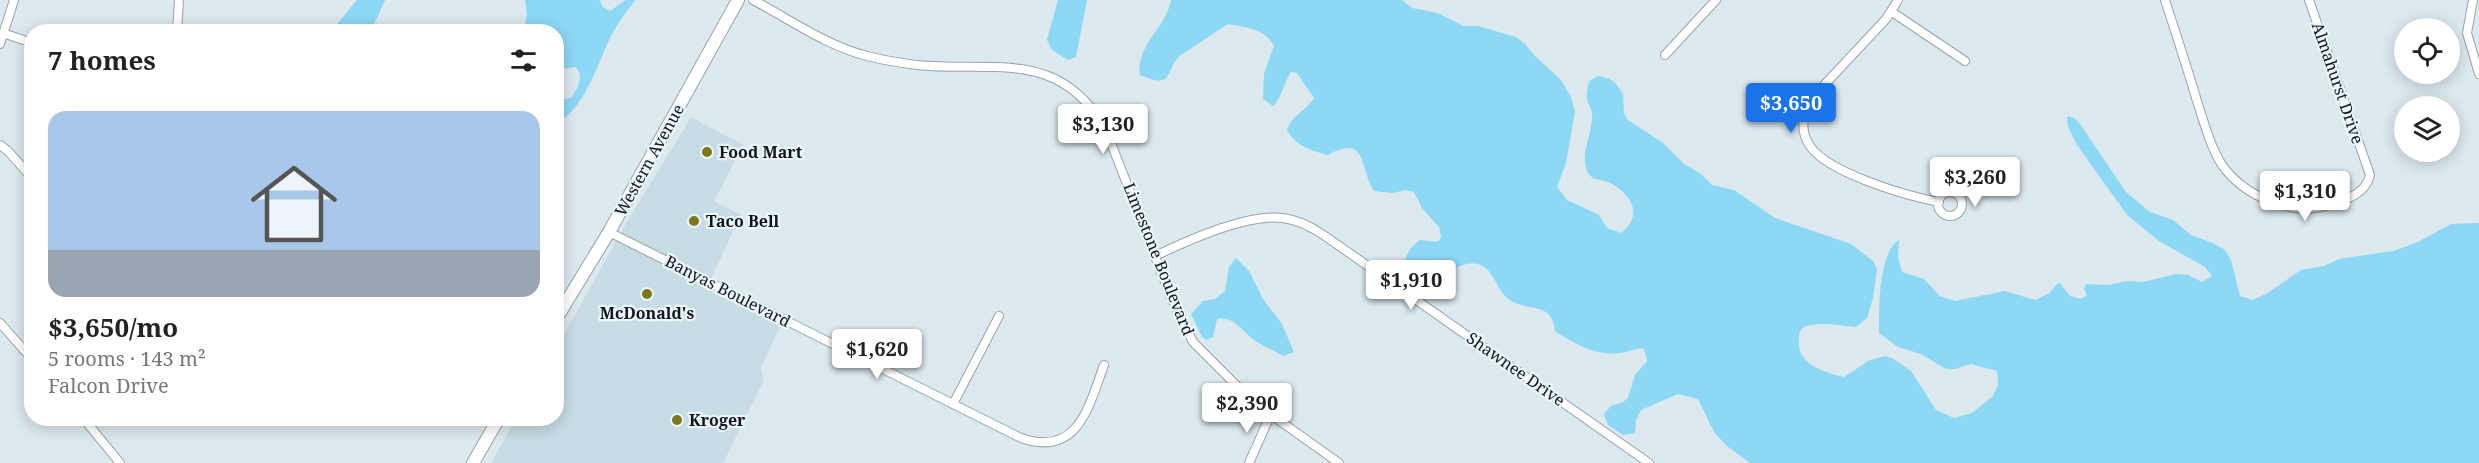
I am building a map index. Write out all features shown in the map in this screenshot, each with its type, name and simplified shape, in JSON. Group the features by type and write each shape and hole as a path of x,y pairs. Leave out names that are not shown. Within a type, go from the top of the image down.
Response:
{"main road":[{"name":"Western Avenue","path":"564,306 609,232 738,0"},
{"path":"473,463 494,426"}],"street":[{"path":"0,44 14,0"},
{"path":"178,24 179,0"},
{"name":"Limestone Boulevard","path":"753,0 845,49 864,55 918,65 1022,69 1049,76 1072,88 1087,101 1106,130 1155,256 1193,342 1227,378 1270,416 1339,463"},
{"path":"1665,55 1716,0"},
{"path":"1898,0 1892,12 1812,98 1804,114 1803,129 1812,149 1847,171 1903,194 1939,202"},
{"name":"Almahurst Drive","path":"2165,0 2209,137 2222,164 2236,180 2263,197 2291,208 2308,209 2328,205 2360,193 2367,186 2370,175 2309,0"},
{"path":"2474,0 2467,33 2479,74"},
{"path":"1892,12 1965,62"},
{"path":"3,33 24,40"},
{"path":"0,145 24,169"},
{"name":"Shawnee Drive","path":"1155,256 1248,220 1281,217 1302,222 1326,236 1649,463"},
{"name":"Banyas Boulevard","path":"609,232 1035,443 1054,442 1070,434 1085,416 1104,365"},
{"path":"953,404 999,316"},
{"path":"0,322 24,350"},
{"path":"1249,463 1270,416"},
{"path":"90,426 120,463"}],"shaded area":[{"path":"357,0 385,0 374,24 338,23"},
{"path":"525,0 599,0 603,7 610,11 626,0 635,0 613,32 591,82 577,106 564,119 564,99 571,98 576,91 580,75 576,67 564,69 564,24 525,24 527,14"},
{"path":"1058,0 1087,0 1076,57 1068,60 1052,50 1047,40"},
{"path":"1171,0 1402,0 1412,8 1438,13 1463,26 1478,26 1516,37 1561,80 1571,97 1575,112 1566,163 1557,187 1567,200 1599,215 1607,228 1621,233 1632,221 1631,202 1621,190 1611,183 1589,175 1585,164 1592,114 1587,97 1589,81 1598,76 1610,79 1623,94 1624,114 1628,120 1663,143 1684,164 1701,174 1712,185 1734,190 1775,218 1851,244 1873,261 1877,269 1873,298 1867,318 1856,327 1823,324 1802,328 1799,334 1799,348 1807,361 1821,370 1844,377 1870,360 1885,356 1892,358 1911,371 1936,410 1954,418 1972,413 1993,396 1998,385 1997,371 1971,364 1946,369 1921,354 1898,347 1879,333 1883,269 1887,256 1899,240 1898,257 1902,272 1924,279 1940,296 1955,301 2005,291 2035,300 2050,293 2060,283 2070,296 2081,299 2087,295 2084,288 2086,284 2109,285 2127,281 2143,282 2176,274 2188,275 2202,282 2212,276 2205,267 2159,241 2127,215 2077,145 2068,127 2067,116 2074,118 2080,124 2126,192 2150,212 2173,220 2191,235 2225,250 2231,260 2240,296 2252,300 2266,294 2301,270 2324,266 2339,259 2393,251 2418,242 2451,224 2479,223 2479,463 1750,463 1727,446 1714,432 1698,399 1678,394 1641,410 1636,420 1635,433 1623,435 1608,425 1604,414 1611,406 1628,398 1635,375 1647,361 1644,349 1603,353 1579,345 1555,331 1550,315 1545,311 1510,300 1501,291 1491,274 1483,266 1477,264 1467,264 1441,272 1422,268 1404,271 1402,266 1410,249 1419,240 1437,242 1441,238 1439,227 1422,208 1414,192 1374,191 1356,151 1350,148 1341,149 1328,155 1304,147 1291,136 1287,130 1289,125 1314,98 1297,73 1291,72 1279,99 1273,106 1263,99 1264,74 1274,46 1260,32 1228,24 1181,55 1164,79 1151,79 1140,75 1142,55 1164,19"},
{"path":"691,117 743,145 714,201 741,215 706,289 780,326 761,368 764,380 723,463 491,463 512,426 564,426 564,334 624,227"},
{"path":"1236,258 1249,271 1263,299 1282,324 1294,352 1283,356 1256,341 1237,324 1223,319 1217,319 1213,337 1207,340 1202,337 1191,314 1203,301 1215,299 1225,291 1229,267"}],"place":[{"name":"Food Mart","path":"707,152"},
{"name":"Taco Bell","path":"694,221"},
{"name":"McDonald's","path":"647,294"},
{"name":"Kroger","path":"677,420"}]}
